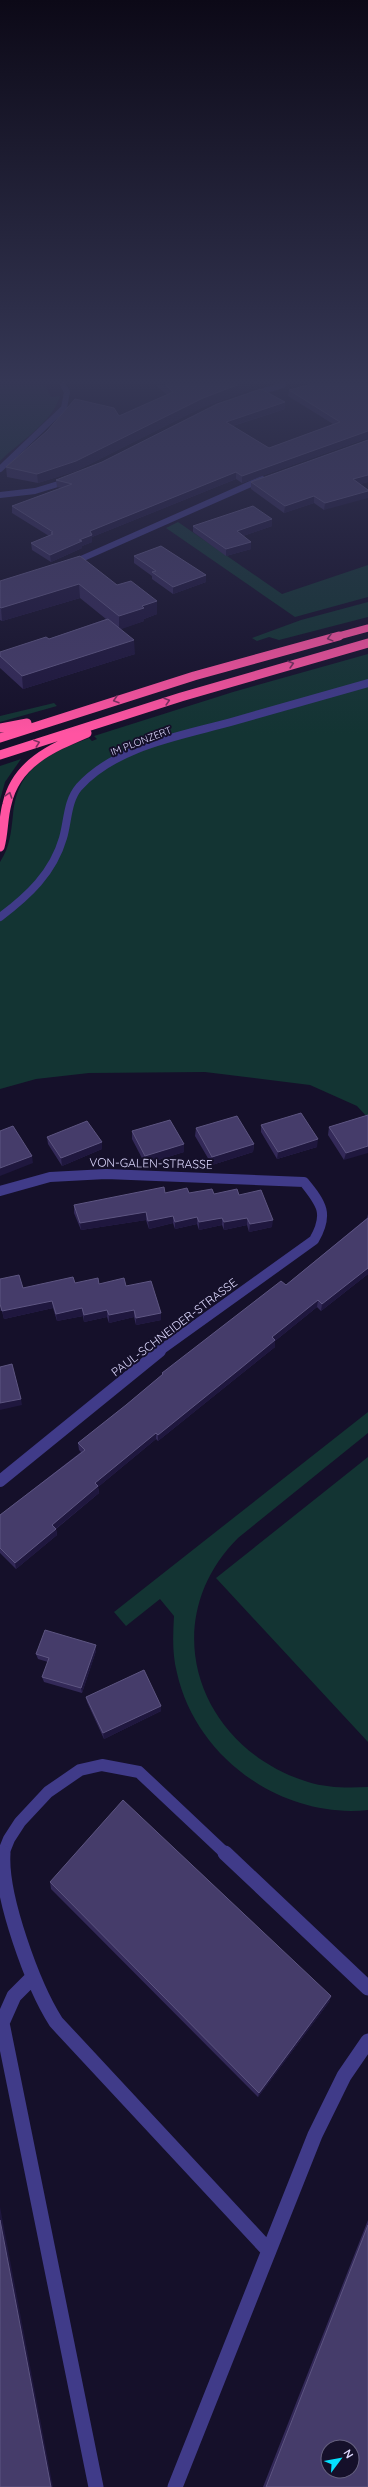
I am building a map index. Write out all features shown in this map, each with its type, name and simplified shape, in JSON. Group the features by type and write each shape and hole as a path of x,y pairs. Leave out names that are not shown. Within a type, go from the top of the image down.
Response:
{"highway":[{"path":"0,738 236,664 368,628"},
{"path":"0,755 130,713 368,643"},
{"path":"0,728 83,711"},
{"path":"0,847 11,790 20,774 30,762 44,753 130,713"}],"street":[{"path":"64,566 92,556 215,501"},
{"name":"IM PLONZERT","path":"0,917 28,896 48,874 60,850 72,797 95,772 127,755 163,742 368,683"},
{"name":"VON-GALEN-STRASSE","path":"0,1191 50,1178 106,1174 304,1182"},
{"name":"PAUL-SCHNEIDER-STRASSE","path":"0,1481 161,1350 314,1240 322,1229 325,1213 318,1198 304,1182"},
{"path":"269,2251 56,2022 30,1980 20,1960 4,1911 1,1884 2,1858 12,1834 24,1817 58,1782 75,1772 96,1764 120,1765 139,1772 368,1988"},
{"path":"30,1980 14,1996 2,2023 96,2487"},
{"path":"175,2487 329,2103 344,2076 368,2041"}],"green space":[{"path":"178,522 282,594 368,565 368,597 295,617 166,528"},
{"path":"368,602 368,617 279,640 269,637 257,641 252,638 301,620"},
{"path":"368,654 368,1118 357,1106 310,1085 205,1072 89,1073 36,1079 0,1089 0,862 10,839 16,799 21,785 28,774 37,764 60,750 89,738 92,741 97,739 94,736 233,692"},
{"path":"54,703 57,706 0,722 0,716"},
{"path":"21,759 5,782 0,800 0,766"},
{"path":"368,1412 368,1433 238,1538 212,1571 198,1607 194,1643 200,1679 215,1712 239,1741 270,1765 308,1782 338,1787 368,1787 368,1810 336,1810 305,1804 275,1793 247,1777 223,1756 203,1732 187,1704 174,1659 174,1616 160,1599 126,1626 114,1612"},
{"path":"368,1457 368,1742 216,1578"}],"building":[{"path":"25,501 164,501 90,531 92,535 79,540 82,541 50,555 31,543 53,534 51,533 53,532 12,506"},
{"path":"278,501 299,501 285,506"},
{"path":"253,506 272,519 237,531 251,542 226,549 193,526"},
{"path":"161,546 206,575 173,587 152,572 156,571 134,556"},
{"path":"80,556 117,585 131,581 157,601 142,606 144,608 119,616 79,584 1,608 0,607 0,581"},
{"path":"108,619 134,640 22,676 0,656 0,652 46,637 49,639"},
{"path":"301,1113 318,1139 278,1152 261,1125"},
{"path":"368,1115 368,1146 346,1153 329,1127"},
{"path":"237,1116 254,1144 212,1157 196,1128"},
{"path":"170,1120 184,1144 145,1156 132,1131"},
{"path":"87,1121 102,1142 61,1158 47,1137"},
{"path":"13,1126 32,1156 0,1168 0,1131"},
{"path":"164,1187 165,1193 187,1188 189,1193 212,1189 214,1194 237,1189 239,1195 261,1190 273,1220 250,1224 247,1218 224,1222 222,1218 199,1222 197,1217 175,1222 173,1216 148,1221 146,1212 80,1223 74,1205"},
{"path":"368,1218 368,1268 322,1304 318,1300 272,1337 275,1340 241,1368 158,1435 156,1433 95,1483 98,1486 52,1525 56,1529 15,1563 0,1548 0,1515 85,1450 78,1443 126,1405 163,1374 162,1373 281,1281 286,1285"},
{"path":"19,1275 23,1288 73,1277 75,1283 98,1278 99,1284 124,1278 126,1286 151,1281 161,1313 136,1318 134,1310 109,1315 107,1310 84,1315 82,1308 56,1314 52,1301 2,1311 0,1304 0,1279"},
{"path":"12,1364 21,1399 0,1403 0,1367"},
{"path":"45,1630 96,1645 81,1688 42,1677 49,1658 36,1654"},
{"path":"144,1670 161,1706 103,1733 86,1697"},
{"path":"123,1800 331,1996 259,2093 50,1882"},
{"path":"0,2220 51,2487 0,2487"},
{"path":"368,2225 368,2487 266,2487"}]}
